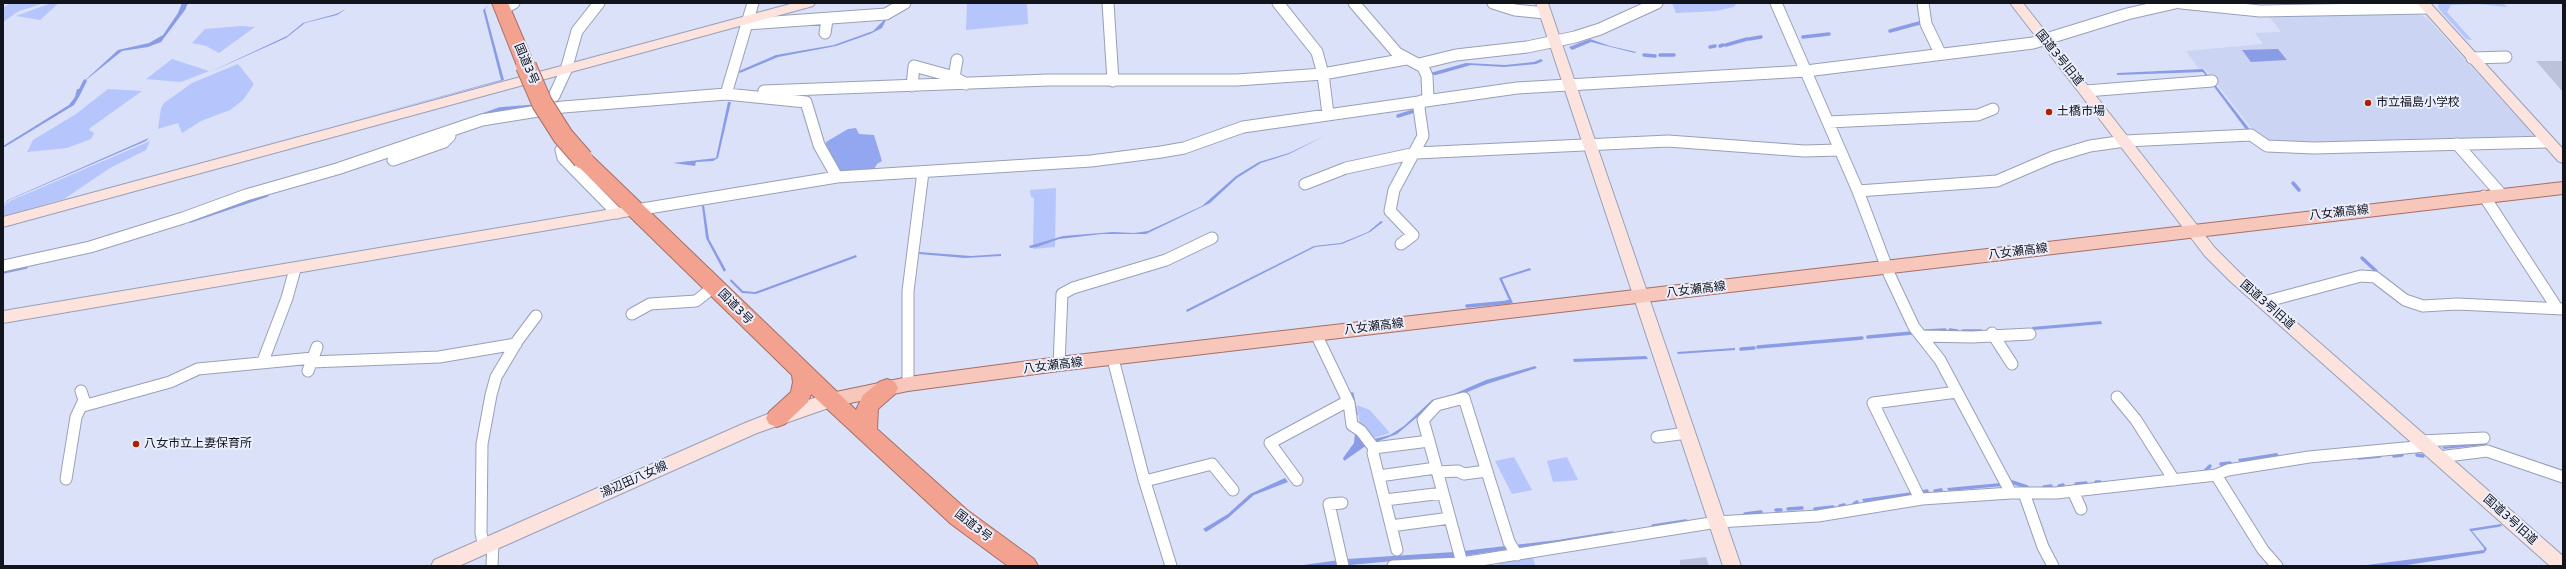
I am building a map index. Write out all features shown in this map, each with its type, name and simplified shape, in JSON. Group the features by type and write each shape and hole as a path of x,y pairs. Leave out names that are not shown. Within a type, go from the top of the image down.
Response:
{"highway":[{"name":"国道3号","path":"506,5 526,66 542,103 563,136 627,212 715,286 830,400 959,517 1026,566"},
{"path":"777,418 800,396 804,382 802,373"},
{"path":"866,433 867,408 871,401 887,388"}],"main road":[{"name":"八女瀬高線","path":"830,400 908,384 1059,364 1113,359 2484,196 2563,188"}],"street":[{"path":"554,96 566,70 577,31 599,3"},
{"path":"726,94 753,3"},
{"path":"3,222 748,22 808,3"},
{"path":"748,22 827,20 886,14 905,3"},
{"path":"1108,3 1112,81"},
{"path":"1278,3 1316,52 1323,74 1328,114"},
{"path":"1354,3 1397,53 1406,59 1419,64 1456,55 1554,42 1600,29 1657,3"},
{"path":"1493,3 1516,10 1543,8 1732,566"},
{"path":"1776,3 1858,191 1914,327 1940,360 2011,493"},
{"path":"1923,3 1926,24 1940,53"},
{"name":"国道3号旧道","path":"2016,3 2125,141 2193,231 2215,257 2562,566"},
{"path":"3,317 837,177 864,177 1091,161 1184,148 1243,127 1424,100 1568,84 1703,79 1806,71 2045,41 2127,14 2175,3"},
{"path":"2181,3 2260,11 2333,11 2425,5 2563,158"},
{"path":"2326,3 2333,11"},
{"path":"825,33 827,20"},
{"path":"2472,58 2506,57"},
{"path":"739,95 756,91 1048,80 1237,80 1323,74 1406,59"},
{"path":"954,77 957,60"},
{"path":"1401,244 1413,235 1390,211 1394,190 1416,153 1423,136 1418,108 1424,100 1427,76 1419,64"},
{"path":"912,86 914,66 954,77 966,84"},
{"path":"2086,91 2212,81"},
{"path":"3,266 90,247 183,218 246,195 337,169 493,117 523,112 726,94 806,102 819,145 837,177"},
{"path":"1828,122 1978,115 1993,109"},
{"path":"393,160 444,142 460,128"},
{"path":"1858,191 1997,181 2053,157 2090,146 2125,141 2251,135 2267,146 2314,148 2547,142"},
{"path":"1305,184 1346,168 1416,153 1687,142 1804,151 1839,150"},
{"path":"2457,144 2501,194"},
{"path":"561,150 563,158 627,212"},
{"path":"908,384 908,291 923,172"},
{"path":"2484,196 2560,309"},
{"path":"1059,364 1062,294 1073,288 1166,260 1212,238"},
{"path":"263,361 287,298 295,269"},
{"path":"2264,302 2311,292 2361,276 2375,277 2405,300 2423,306 2457,304 2560,309"},
{"path":"632,314 650,304 696,301 715,286"},
{"path":"492,566 489,545 481,533 482,444 496,377 516,344 536,316"},
{"path":"1316,334 1348,401 1352,425 1361,431 1374,448 1373,453 1397,550"},
{"path":"1992,334 2012,364"},
{"path":"1921,336 2030,334"},
{"path":"83,406 170,382 198,369 263,361 439,357 516,344"},
{"path":"1113,359 1145,481 1171,566"},
{"path":"66,479 76,417 83,406 84,400 81,391"},
{"path":"1920,499 1873,403 1957,392"},
{"path":"2117,397 2136,420 2174,480"},
{"path":"1462,563 1422,420 1437,406 1464,398 1509,542 1517,555"},
{"name":"湯辺田八女線","path":"440,566 777,418 830,400"},
{"path":"1297,480 1270,443 1348,401"},
{"path":"1657,437 1687,433"},
{"path":"1393,566 1462,563 1717,522 1818,516 1920,499 2011,493 2073,491 2174,480 2216,475 2228,470 2309,457 2484,438"},
{"path":"1374,448 1428,441"},
{"path":"2439,457 2487,451 2563,477"},
{"path":"1145,481 1212,464 1233,490"},
{"path":"1379,476 1436,470 1458,471 1464,474 1486,471"},
{"path":"2216,475 2263,550 2277,566"},
{"path":"2073,491 2081,509"},
{"path":"1385,500 1443,493"},
{"path":"2024,493 2043,547 2053,566"},
{"path":"1342,503 1329,504 1343,566"},
{"path":"1391,526 1450,518"}],"shaded area":[{"path":"10,3 45,3 19,11 3,22 3,8"},
{"path":"51,3 59,3 40,20 16,16"},
{"path":"182,3 188,3 185,10 161,42 148,47 122,51 81,84 118,50 149,43 163,35 178,13"},
{"path":"967,3 1027,3 1028,24 966,30"},
{"path":"1672,3 1736,4 1734,7 1716,11 1676,13"},
{"path":"2503,3 2507,7 2478,4 2451,5 2447,12 2472,40 2466,39 2439,9 2438,4"},
{"path":"489,5 485,9 504,80 355,120 501,80 483,10"},
{"path":"346,9 337,15 305,23 286,38 208,73 287,36 303,23 336,14"},
{"name":"市立福島小学校","path":"2268,15 2420,15 2427,18 2536,138 2314,146 2261,140 2205,69 2198,68 2186,51 2263,44 2255,33 2281,32"},
{"path":"888,16 882,28 870,34 836,46 778,57 740,73 739,71 776,55 834,45 873,31"},
{"path":"241,26 255,27 219,53 206,46 192,43 205,29"},
{"path":"1590,39 1610,46 1636,52 1591,42 1572,50 1569,47"},
{"path":"2278,49 2287,60 2251,62 2242,50"},
{"path":"172,59 209,71 181,82 146,79"},
{"path":"1541,59 1543,61 1536,64 1504,67 1471,65 1436,75 1430,75 1430,73 1466,63 1505,65 1534,62"},
{"path":"238,64 254,84 243,100 230,110 201,121 182,133 178,123 158,129 161,108 164,103 192,83"},
{"path":"2203,69 2251,131 2247,131 2203,72 2117,75 2117,73"},
{"path":"77,89 81,89 80,95 74,105 3,148 3,146 69,105 75,97"},
{"path":"108,89 142,91 90,128 89,130 94,133 91,139 67,148 27,152 33,140 76,114"},
{"path":"728,102 731,102 718,158 713,161 696,162 695,166 673,163 716,158"},
{"path":"856,128 859,134 874,135 882,161 877,164 873,171 860,169 853,175 842,174 834,167 825,150 826,142 848,129"},
{"path":"1325,136 1289,154 1261,163 1237,178 1210,203 1146,234 1102,234 1059,239 1037,247 1030,248 1029,246 1063,236 1148,231 1202,206 1236,176 1259,162 1289,153"},
{"path":"149,138 146,141 9,200 3,206 8,200"},
{"path":"150,141 146,150 110,168 64,199 3,216 3,207 10,201"},
{"path":"1056,188 1055,247 1033,249 1034,198 1031,197 1030,190"},
{"path":"704,205 709,239 726,270 724,272 706,238 702,206"},
{"path":"1381,221 1383,222 1370,232 1342,244 1315,247 1187,312 1186,310 1314,246 1341,243 1368,232"},
{"path":"919,252 971,256 1001,254 1001,256 965,258 919,254"},
{"path":"856,255 857,257 756,294 742,293 730,281 731,279 743,291 755,292"},
{"path":"1530,268 1531,270 1502,279 1513,303 1506,303 1506,300 1509,300 1499,278"},
{"path":"2101,321 2102,324 2033,330 2032,327"},
{"path":"1735,348 1735,350 1678,354 1677,352"},
{"path":"1646,356 1648,359 1574,362 1573,359"},
{"path":"1535,366 1537,368 1487,384 1428,408 1397,434 1376,442 1374,439 1390,435 1404,426 1432,400 1454,394 1486,380"},
{"path":"1357,405 1370,410 1390,433 1373,438 1360,425"},
{"path":"1355,433 1367,445 1344,461 1343,458 1354,443"},
{"path":"2482,443 2563,470 2563,474 2484,445 2444,449 2442,447"},
{"path":"2277,453 2279,456 2240,463 2238,459"},
{"path":"1514,457 1532,490 1512,494 1495,461"},
{"path":"1567,457 1578,480 1553,482 1547,461"},
{"path":"1285,478 1288,482 1254,495 1228,518 1206,532 1203,529 1228,514 1250,494"},
{"path":"2001,483 2003,486 1949,491 1947,488"},
{"path":"1913,492 1914,495 1864,503 1862,499"},
{"path":"2501,524 2502,526 2472,531 2487,549 2484,553 2401,566 2359,566 2484,550 2469,529"},
{"path":"1566,539 1567,541 1449,558 1415,559 1339,566 1296,566 1347,559 1454,552"},
{"path":"1533,556 1535,566 1498,566 1497,561"}],"building":[{"path":"2536,61 2563,61 2563,92"},
{"path":"1706,557 1709,566 1680,566 1680,560"}],"waterway":[{"path":"1890,31 1923,22"},
{"path":"1803,37 1829,34"},
{"path":"1749,39 1761,37"},
{"path":"1726,45 1747,39"},
{"path":"1710,47 1715,46"},
{"path":"1644,55 1655,56"},
{"path":"1660,55 1674,55"},
{"path":"79,93 85,81"},
{"path":"480,116 500,109 536,106"},
{"path":"1398,116 1414,111"},
{"path":"2293,183 2299,190"},
{"path":"190,221 267,195"},
{"path":"2362,258 2376,271"},
{"path":"3,272 26,267"},
{"path":"1467,306 1510,302"},
{"path":"1926,331 1945,330"},
{"path":"1950,330 1957,331"},
{"path":"1963,331 1981,331"},
{"path":"1868,337 1912,333"},
{"path":"1758,347 1862,338"},
{"path":"1741,349 1754,348"},
{"path":"1352,394 1356,414"},
{"path":"2394,456 2402,455"},
{"path":"2417,455 2423,456"},
{"path":"2359,458 2380,456"},
{"path":"2221,464 2230,463"},
{"path":"2206,470 2210,466"},
{"path":"2012,482 2027,487"},
{"path":"2076,484 2086,483"},
{"path":"2059,486 2063,485"},
{"path":"2044,487 2051,486"},
{"path":"1935,491 1941,490"},
{"path":"1922,492 1927,491"},
{"path":"1840,506 1844,505"},
{"path":"1815,509 1833,507"},
{"path":"1788,509 1802,508"},
{"path":"1776,510 1781,510"},
{"path":"1745,514 1761,512"},
{"path":"1653,526 1686,521"},
{"path":"1562,541 1612,533"}],"place":[{"name":"市立福島小学校","path":"2368,103"},
{"name":"土橋市場","path":"2049,112"},
{"name":"八女市立上妻保育所","path":"136,444"}]}
